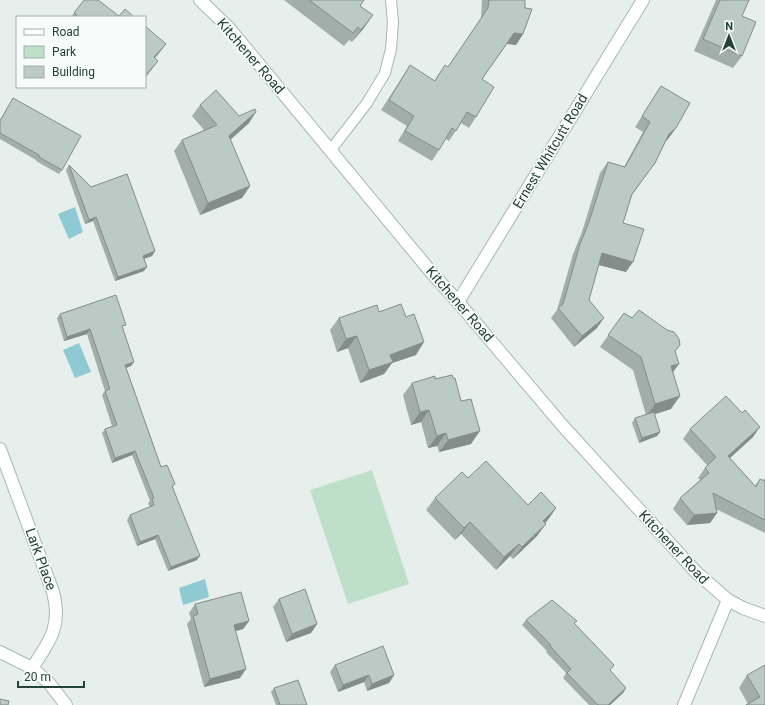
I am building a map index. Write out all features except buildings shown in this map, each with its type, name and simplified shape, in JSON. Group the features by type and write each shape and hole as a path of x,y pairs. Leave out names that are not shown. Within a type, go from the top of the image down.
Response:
{"street":[{"name":"Kitchener Road","path":"200,0 229,28 431,272 562,425 696,572 728,600 765,616"},
{"name":"Ernest Whitcutt Road","path":"458,302 643,0"},
{"name":"Lark Place","path":"0,449 57,606 55,630 47,646 32,668"},
{"path":"684,705 728,600"},
{"path":"0,652 32,668 49,683 66,705"}],"lane":[{"path":"330,151 367,104 385,73 391,49 391,0"}],"green space":[{"path":"372,470 409,584 348,604 310,490"}],"water":[{"path":"75,207 83,232 69,239 58,214"},
{"path":"79,343 91,372 75,378 63,350"},
{"path":"205,579 209,597 183,605 179,588"}]}
